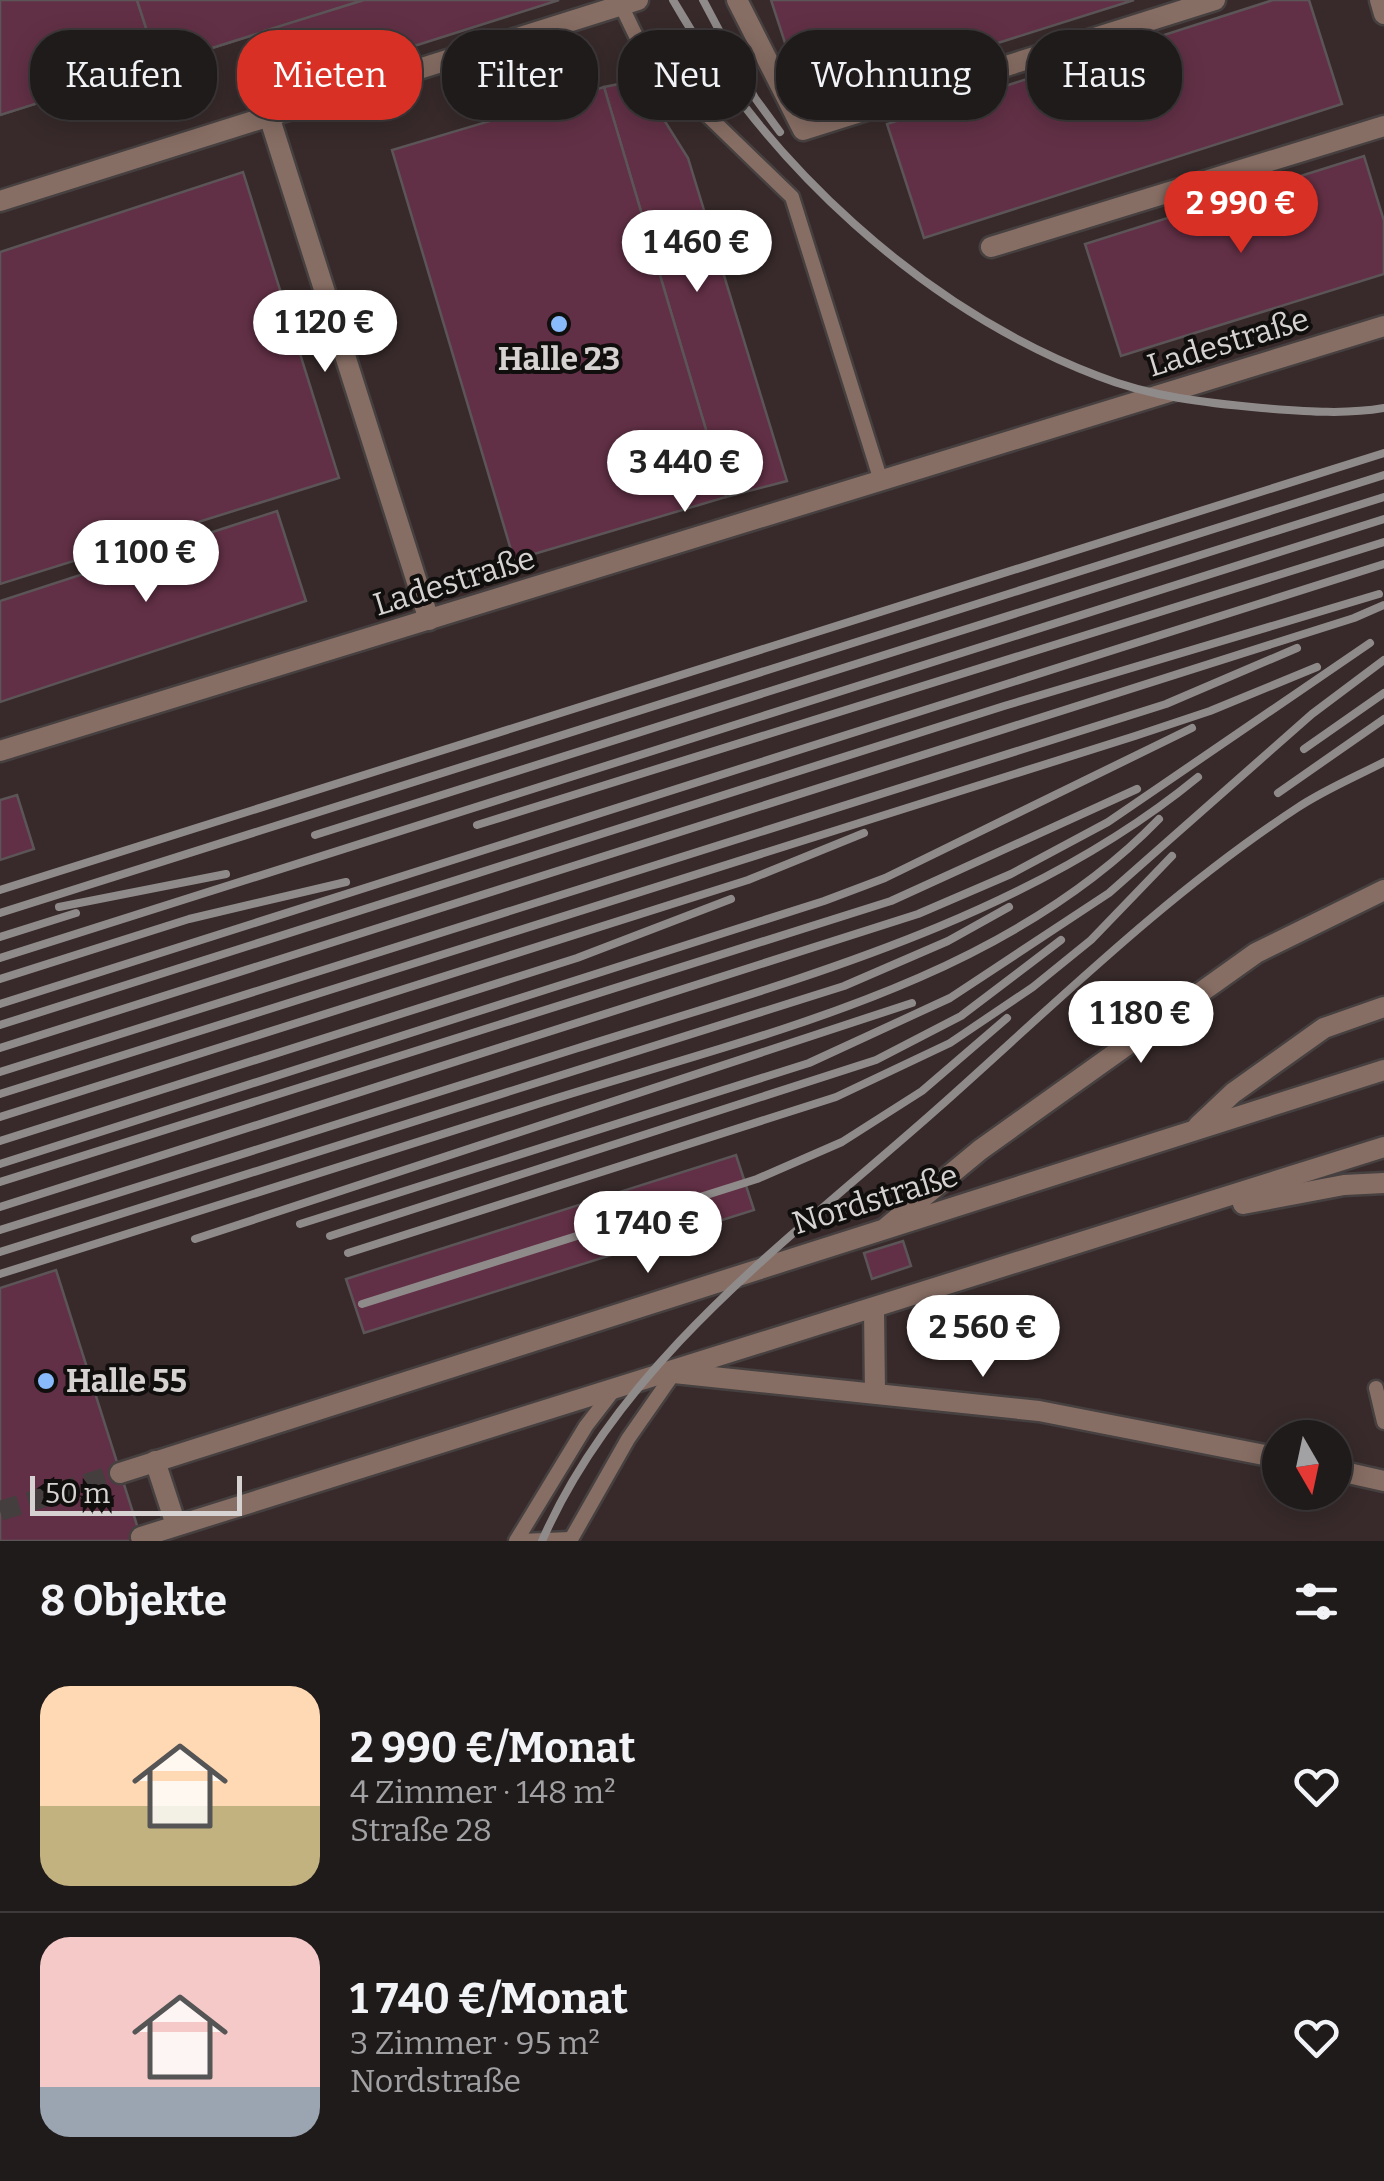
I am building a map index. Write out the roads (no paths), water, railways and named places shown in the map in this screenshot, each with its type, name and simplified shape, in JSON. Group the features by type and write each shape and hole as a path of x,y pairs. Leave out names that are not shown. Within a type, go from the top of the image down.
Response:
{"street":[{"path":"737,0 803,130 1215,0"},
{"path":"1380,0 1384,14"},
{"path":"422,68 629,3"},
{"path":"0,201 256,120"},
{"path":"270,120 429,620"},
{"path":"992,247 1384,126"},
{"name":"Ladestraße","path":"0,752 1384,326"},
{"path":"887,1227 980,1150 1256,953 1384,890"},
{"path":"1194,1130 1233,1093 1324,1028 1384,1008"},
{"name":"Nordstraße","path":"120,1474 1384,1070"},
{"path":"140,1537 674,1373 1384,1147"},
{"path":"1153,1222 1344,1185 1384,1183"},
{"path":"874,1310 875,1393"},
{"path":"674,1373 1039,1411 1262,1454"},
{"path":"155,1461 176,1524"},
{"path":"1352,1474 1384,1481"}],"lane":[{"path":"629,3 663,92 700,108 792,198 882,481"},
{"path":"518,1541 571,1540 628,1439 674,1373"},
{"path":"1376,1388 1384,1422"},
{"path":"518,1541 586,1426 613,1391"}],"tunnel":[{"path":"0,1511 120,1473"}],"railway":[{"path":"673,0 754,118 802,173 854,224 970,312 1033,347 1098,376 1159,394 1292,410 1384,408"},
{"path":"703,0 755,98 780,132"},
{"path":"0,890 1384,453"},
{"path":"0,913 1384,475"},
{"path":"315,835 1384,497"},
{"path":"0,958 1384,519"},
{"path":"477,825 1384,542"},
{"path":"0,1004 1384,564"},
{"path":"0,1025 1004,706 1379,594"},
{"path":"0,1048 1354,618 1384,605"},
{"path":"0,1207 918,914 1011,874 1108,822 1370,643"},
{"path":"0,1072 1166,704 1297,648"},
{"path":"300,1224 809,1063 950,998 1109,893 1312,714 1384,660"},
{"path":"0,1094 1135,736 1210,711 1317,667"},
{"path":"1304,749 1384,693"},
{"path":"1278,793 1384,719"},
{"path":"0,1164 824,901 885,878 1192,728"},
{"path":"542,1541 576,1476 617,1415 664,1358 770,1254 1202,877 1307,801 1384,762"},
{"path":"0,1230 740,998 902,941 1057,871 1130,827 1198,777"},
{"path":"0,1182 891,901 1137,789"},
{"path":"0,1274 704,1054 869,998 949,964 1024,924 1095,876 1159,819"},
{"path":"0,1117 748,880 864,833"},
{"path":"348,1253 836,1097 950,1043 1033,987 1091,940 1172,856"},
{"path":"59,907 226,874"},
{"path":"0,979 189,919 346,882"},
{"path":"0,1141 577,958 731,899"},
{"path":"0,1252 844,986 948,941 1009,907"},
{"path":"0,937 76,913"},
{"path":"330,1236 876,1060 961,1016 1061,940"},
{"path":"195,1239 912,1003"},
{"path":"362,1304 757,1179 842,1142 922,1091 1007,1018"}],"place":[{"name":"Halle 23","path":"559,324"},
{"name":"Halle 55","path":"46,1381"}]}
